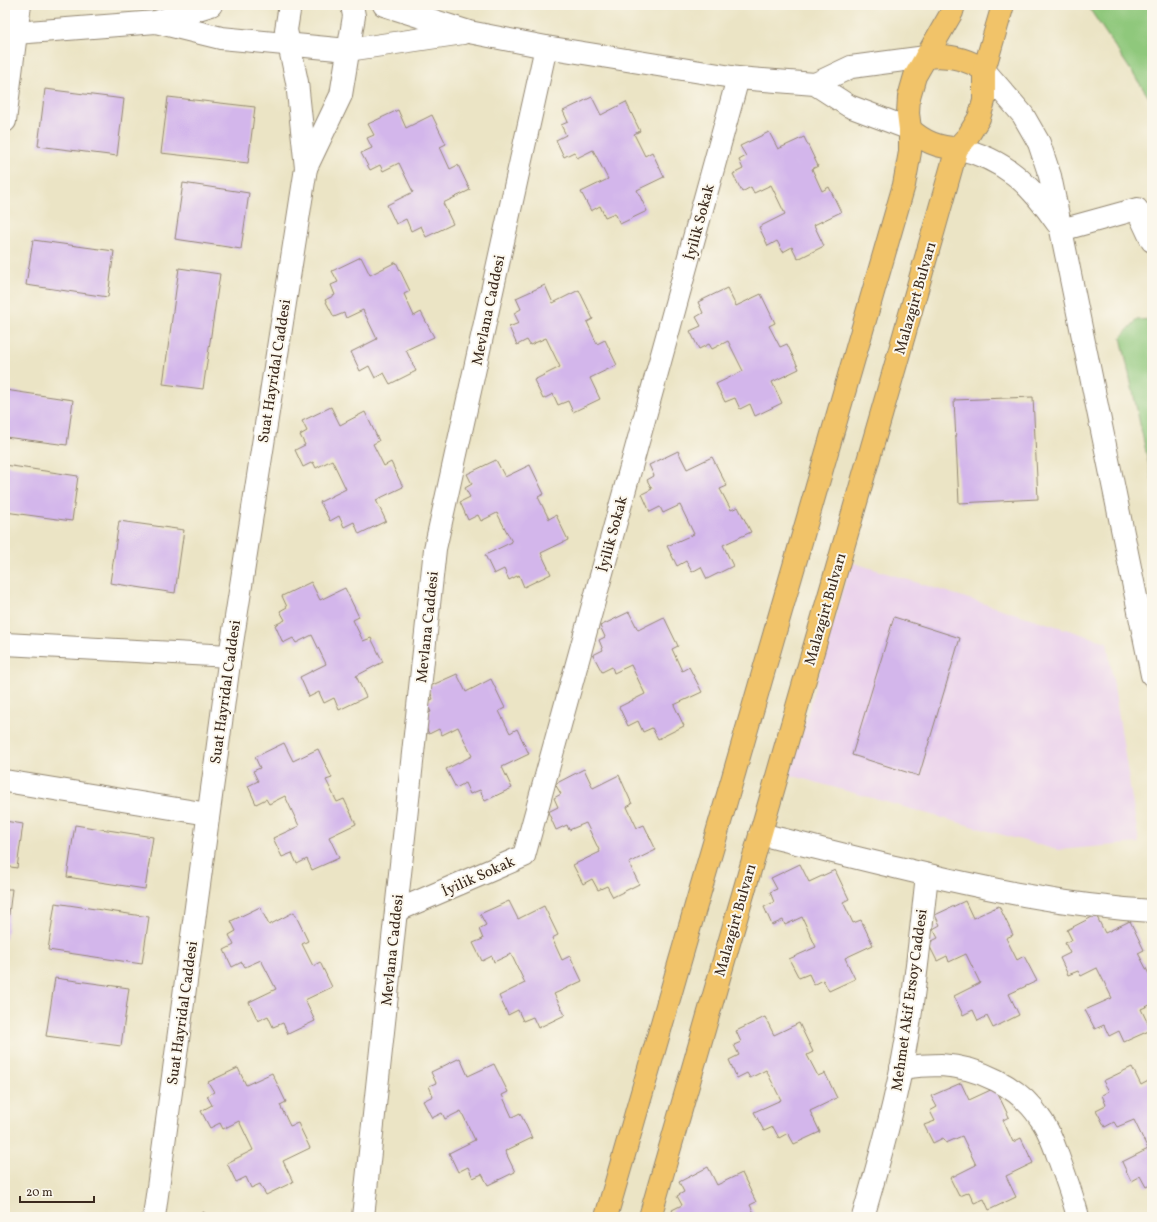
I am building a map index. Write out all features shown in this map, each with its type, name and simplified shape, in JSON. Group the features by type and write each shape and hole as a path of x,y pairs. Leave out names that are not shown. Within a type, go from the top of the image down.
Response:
{"highway":[{"path":"606,1217 904,186 910,152 908,113 909,97 915,76 952,12 954,5"},
{"name":"Malazgirt Bulvarı","path":"650,1217 957,148 968,136 979,118 984,100 984,70 1003,5"},
{"path":"926,57 957,57 966,60 984,70"},
{"path":"910,129 924,140 932,144 957,148"}],"street":[{"path":"5,121 10,33 20,5"},
{"path":"10,33 156,22 210,5"},
{"name":"Suat Hayridal Caddesi","path":"154,1217 230,656 306,168 297,82 286,30 290,5"},
{"name":"Suat Hayridal Caddesi","path":"306,168 340,95 354,16 352,5"},
{"path":"384,5 469,32 546,47 738,78 815,84 850,106 910,129"},
{"path":"156,22 221,38 348,50 469,32"},
{"name":"Mevlana Caddesi","path":"363,1217 435,549 546,47"},
{"path":"815,84 851,67 926,57"},
{"path":"984,70 1023,115 1039,143 1050,176 1152,675"},
{"name":"İyilik Sokak","path":"396,911 524,856 738,78"},
{"path":"957,148 987,157 1001,164 1016,175 1046,207 1061,228"},
{"path":"1061,228 1137,209 1152,241"},
{"path":"5,644 230,656"},
{"path":"5,781 208,814"},
{"path":"760,834 927,875 1019,894 1077,904 1152,911"},
{"name":"Mehmet Akif Ersoy Caddesi","path":"863,1217 879,1162 907,1037 927,875"},
{"path":"901,1068 928,1065 961,1068 998,1082 1023,1098 1040,1117 1048,1130 1070,1188 1078,1217"}],"shaded area":[{"path":"851,562 1107,642 1139,843 1057,850 790,775"}],"green space":[{"path":"1087,5 1152,5 1152,102"},
{"path":"1152,319 1152,479 1121,337 1137,320"}],"building":[{"path":"45,89 124,99 117,156 38,146"},
{"path":"168,97 255,107 248,163 161,153"},
{"path":"592,97 601,115 626,102 640,131 634,134 645,156 652,152 664,177 637,190 647,211 620,224 615,213 605,217 600,206 591,211 581,192 608,179 593,150 577,158 574,152 564,157 556,140 566,135 561,125 568,122 563,111"},
{"path":"398,110 406,128 432,115 446,144 440,147 450,169 458,165 470,190 443,203 453,224 426,237 421,226 411,231 406,219 396,224 387,205 413,192 399,163 383,171 380,165 370,170 361,153 372,148 367,138 374,135 368,124"},
{"path":"769,132 778,149 804,137 818,166 812,169 822,191 829,187 841,212 814,225 824,246 798,259 792,247 783,252 777,241 768,246 759,227 785,214 771,185 754,193 751,187 742,192 733,174 743,169 739,160 746,156 740,146"},
{"path":"183,183 249,193 241,249 175,239"},
{"path":"33,240 114,251 108,297 26,285"},
{"path":"361,257 370,275 396,262 410,291 404,294 414,316 421,312 434,337 406,350 416,371 390,384 384,373 375,378 369,366 360,371 351,352 377,339 363,310 346,318 344,313 334,317 325,300 335,295 331,285 338,282 332,271"},
{"path":"179,268 220,274 203,389 163,384"},
{"path":"545,285 553,303 579,290 593,319 587,322 597,344 605,340 617,365 590,378 600,399 573,412 568,401 558,405 553,394 543,399 534,380 560,367 546,338 530,345 527,340 517,345 509,327 519,323 514,313 521,309 516,298"},
{"path":"727,288 736,306 761,294 775,323 769,326 780,347 787,344 799,369 772,382 782,403 755,416 750,404 740,409 735,398 725,402 716,384 743,371 728,341 712,349 709,344 699,349 690,331 701,326 696,317 703,313 698,302"},
{"path":"5,390 73,400 67,445 5,437"},
{"path":"1033,397 1038,499 959,503 954,400"},
{"path":"331,407 340,425 365,412 379,441 373,444 384,466 391,462 403,487 376,500 386,521 359,534 354,522 344,527 339,516 330,521 320,502 346,489 332,460 316,468 313,462 303,467 295,450 305,445 300,435 307,431 302,421"},
{"path":"678,451 687,469 712,457 727,486 720,489 731,510 738,507 751,532 723,545 733,566 707,579 701,567 692,572 686,561 677,566 667,546 694,534 680,505 663,513 660,507 650,512 642,494 652,489 647,480 654,476 649,465"},
{"path":"496,460 505,477 530,465 544,494 538,497 549,519 556,515 568,540 541,553 551,574 524,587 519,575 509,580 504,569 494,574 485,555 512,542 497,513 481,521 478,515 468,520 460,502 470,497 465,488 472,484 467,474"},
{"path":"5,465 78,476 72,521 5,512"},
{"path":"119,521 184,530 175,593 110,583"},
{"path":"311,582 320,600 345,588 359,617 353,620 363,641 371,638 383,662 356,676 366,697 339,710 334,698 324,703 319,692 309,697 300,677 326,664 312,635 296,643 293,638 283,643 275,625 285,620 280,611 287,607 282,596"},
{"path":"629,612 638,630 664,617 678,646 672,649 682,671 689,667 702,692 674,705 684,726 658,739 652,728 643,732 638,721 628,726 619,707 645,694 631,665 614,673 612,667 602,672 593,655 603,650 599,640 605,637 600,626"},
{"path":"894,617 960,638 919,776 852,755"},
{"path":"457,674 466,692 491,679 505,708 499,711 510,733 517,729 529,754 502,767 512,788 485,801 480,790 470,794 465,783 456,788 446,769 472,756 458,727 442,735 439,729 429,734 421,716 431,712 426,702 433,699 428,687"},
{"path":"284,743 293,761 318,749 332,778 326,780 337,802 344,799 356,824 329,837 339,858 312,870 307,859 297,864 292,853 282,857 273,838 299,826 285,796 269,804 266,799 256,804 248,786 258,781 253,771 260,768 255,757"},
{"path":"584,769 593,788 619,775 632,804 627,807 637,828 644,825 656,850 629,863 639,884 613,897 607,886 598,890 592,879 583,884 573,865 600,852 586,823 569,830 567,825 556,830 548,812 558,807 554,798 561,794 555,784"},
{"path":"5,821 23,824 17,868 5,866"},
{"path":"75,825 153,837 145,889 67,877"},
{"path":"800,864 809,882 835,870 849,899 843,902 853,923 861,920 873,945 845,958 855,979 829,991 823,980 814,985 809,974 799,978 789,959 816,947 802,917 785,925 783,920 772,925 764,907 774,902 770,892 777,889 771,878"},
{"path":"5,889 12,889 6,939 5,939"},
{"path":"509,901 518,919 544,906 558,935 552,938 562,960 570,956 582,981 554,994 565,1015 538,1028 533,1017 523,1021 518,1010 508,1015 499,996 525,983 511,954 494,962 492,956 482,961 473,943 483,939 479,929 486,925 480,914"},
{"path":"965,901 973,918 999,906 1013,935 1006,938 1017,960 1024,956 1037,981 1009,994 1019,1015 993,1028 987,1016 978,1021 973,1010 963,1015 954,996 980,983 966,954 949,962 947,956 937,961 928,943 938,938 933,929 940,925 935,915"},
{"path":"55,903 149,917 142,964 48,950"},
{"path":"260,907 269,925 294,912 308,941 302,944 313,966 320,962 332,987 305,1000 315,1021 288,1034 283,1023 273,1027 268,1016 258,1021 249,1002 276,989 261,960 245,967 242,962 232,967 224,950 234,945 229,935 236,931 231,921"},
{"path":"1096,915 1105,933 1130,921 1144,950 1138,953 1149,974 1152,973 1152,1004 1141,1009 1151,1030 1124,1042 1119,1031 1109,1036 1104,1025 1095,1029 1085,1010 1112,998 1097,968 1081,976 1078,971 1068,975 1060,958 1070,953 1065,943 1072,940 1067,930"},
{"path":"55,978 129,988 121,1046 46,1036"},
{"path":"765,1017 774,1035 799,1023 813,1052 807,1055 818,1076 825,1073 837,1098 810,1111 820,1132 794,1144 788,1133 779,1138 773,1127 764,1131 754,1112 781,1100 766,1070 750,1078 747,1073 737,1078 729,1060 739,1055 734,1045 741,1042 736,1031"},
{"path":"460,1058 468,1076 494,1064 508,1092 502,1095 512,1117 520,1113 532,1138 505,1151 515,1172 488,1185 482,1174 473,1178 468,1167 458,1172 449,1153 475,1140 461,1111 445,1119 442,1113 432,1118 423,1101 433,1096 429,1086 436,1083 431,1072"},
{"path":"1132,1067 1141,1085 1152,1079 1152,1184 1146,1187 1140,1176 1131,1181 1122,1162 1148,1149 1134,1120 1117,1127 1114,1122 1105,1127 1096,1110 1106,1105 1102,1095 1109,1091 1103,1081"},
{"path":"238,1068 246,1085 272,1073 286,1102 280,1105 290,1126 298,1123 310,1148 283,1161 293,1182 266,1195 260,1184 251,1188 246,1177 236,1182 227,1163 253,1150 239,1121 223,1129 220,1123 210,1128 201,1111 212,1105 207,1096 214,1092 208,1082"},
{"path":"961,1083 969,1100 995,1088 1009,1117 1003,1120 1013,1142 1021,1138 1033,1163 1006,1176 1016,1197 989,1210 984,1199 974,1203 969,1192 959,1196 950,1178 976,1165 962,1136 946,1143 943,1138 933,1143 924,1125 935,1121 930,1111 937,1107 931,1096"},
{"path":"708,1167 717,1185 742,1173 756,1202 750,1205 756,1217 675,1217 672,1210 682,1205 677,1196 684,1192 679,1182"},
{"path":"204,1212 206,1217 193,1217"}]}
